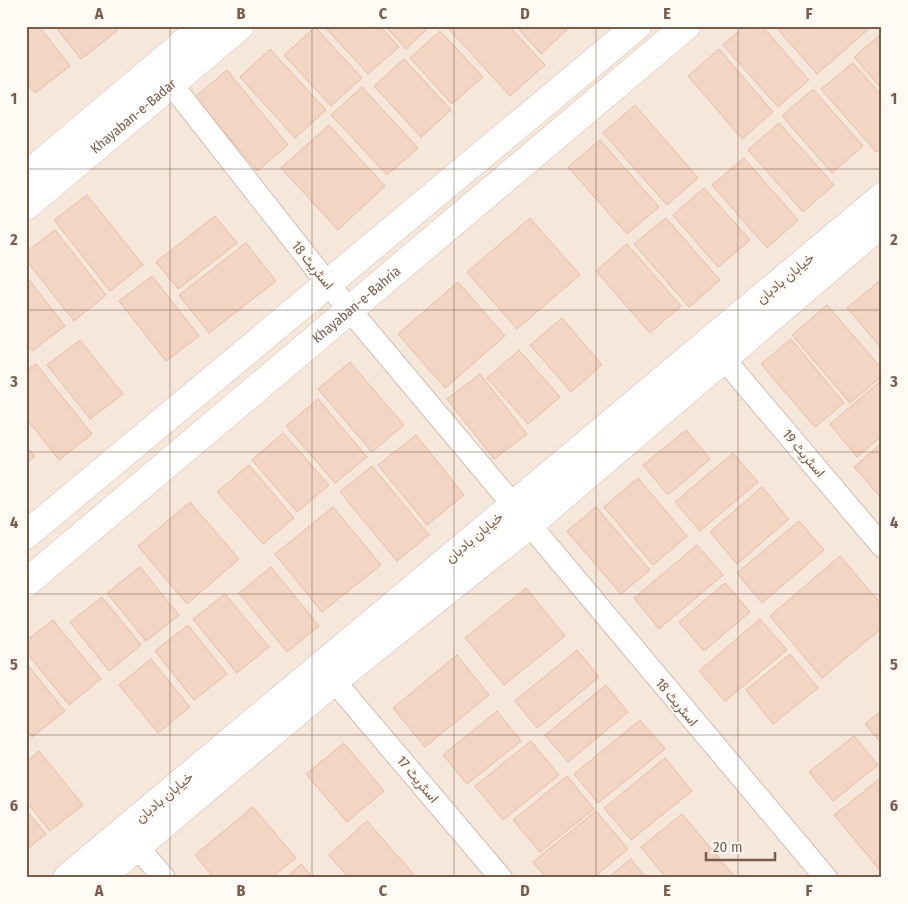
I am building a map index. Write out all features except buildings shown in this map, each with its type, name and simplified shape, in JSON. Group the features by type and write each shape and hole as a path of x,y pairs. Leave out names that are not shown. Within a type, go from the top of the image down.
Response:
{"main road":[{"name":"Khayaban-e-Badar","path":"26,206 164,75 204,26"},
{"name":"Khayaban-e-Badar","path":"26,176 164,75 240,26"},
{"path":"26,535 637,26"},
{"name":"Khayaban-e-Bahria","path":"26,583 686,26"},
{"name":"خیابان بادبان","path":"718,350 882,197"},
{"name":"خیابان بادبان","path":"67,878 130,839 718,350 882,223"},
{"name":"خیابان بادبان","path":"100,878 130,839"}],"street":[{"name":"اسٹریٹ 18","path":"164,75 328,284 520,516 826,878"},
{"name":"اسٹریٹ 19","path":"718,350 882,546"},
{"name":"اسٹریٹ 17","path":"328,673 501,878"},
{"path":"130,839 164,878"}],"shaded area":[{"path":"26,26 882,26 882,878 26,878"}]}
